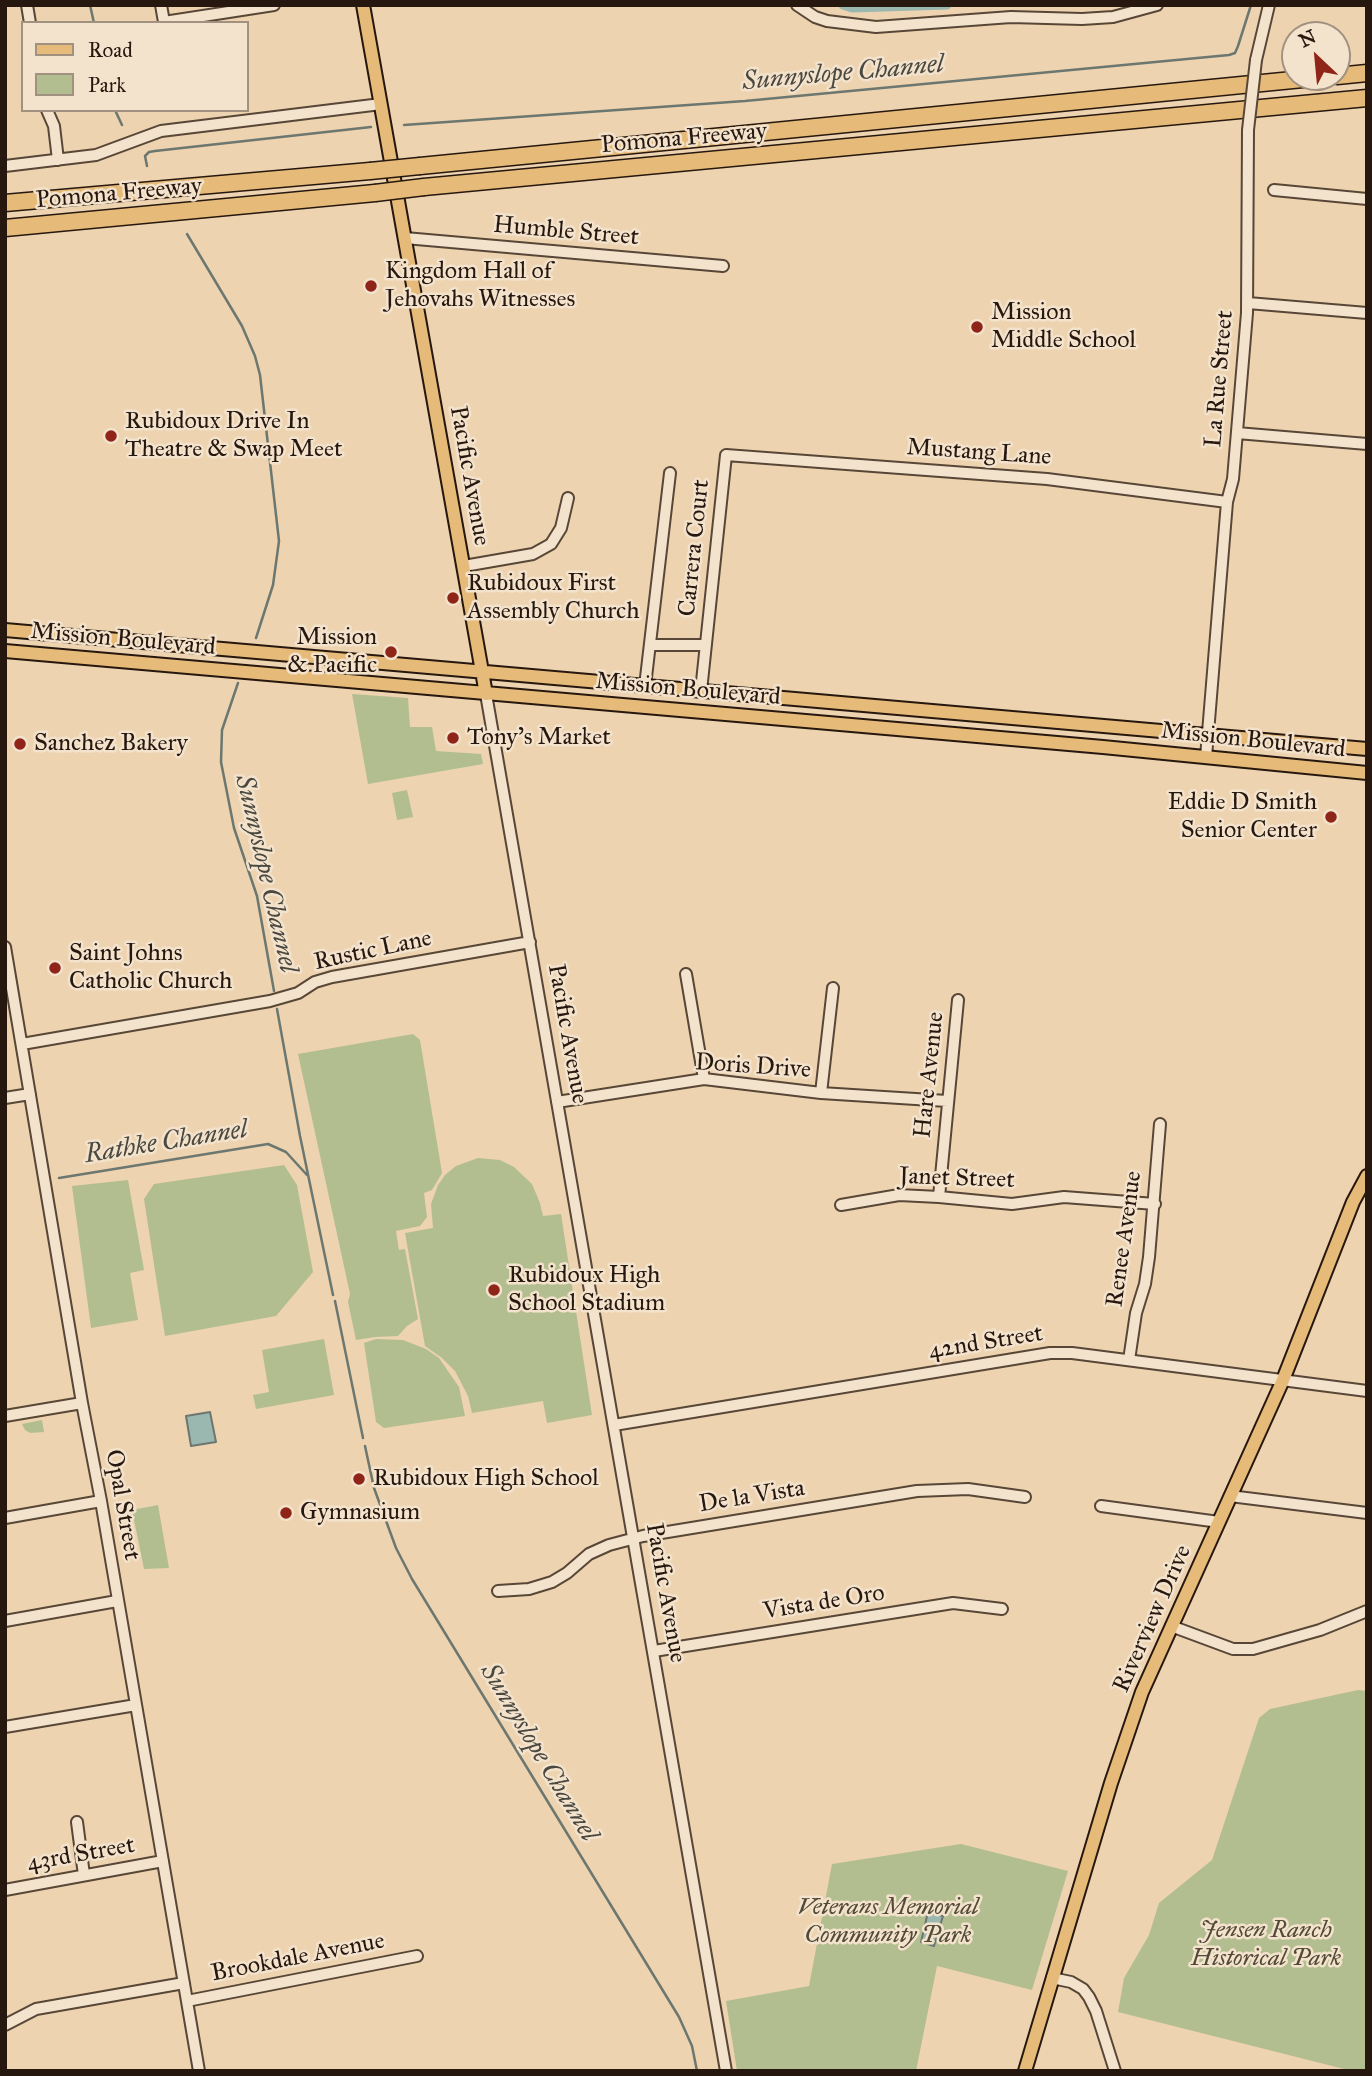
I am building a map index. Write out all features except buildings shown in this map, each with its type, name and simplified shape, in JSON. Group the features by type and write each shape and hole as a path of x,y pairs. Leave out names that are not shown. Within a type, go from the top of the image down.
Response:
{"highway":[{"name":"Pomona Freeway","path":"5,203 370,171 1281,81"},
{"name":"Pomona Freeway","path":"5,228 1367,98"}],"main road":[{"name":"Pacific Avenue","path":"363,5 486,694"},
{"name":"Mission Boulevard","path":"5,630 1367,750"},
{"name":"Mission Boulevard","path":"5,651 1367,773"},
{"name":"Riverview Drive","path":"1025,2071 1118,1760 1142,1692 1283,1380 1353,1202 1367,1176"}],"street":[{"path":"170,21 274,5"},
{"path":"796,5 827,21 876,27 1011,17 1103,18 1157,5"},
{"name":"La Rue Street","path":"1206,757 1227,502 1233,479 1248,303 1248,130 1256,60 1269,5"},
{"path":"5,166 96,155 160,131 381,104"},
{"path":"48,112 54,126 58,160"},
{"path":"1274,190 1367,199"},
{"name":"Humble Street","path":"405,238 723,266"},
{"path":"1248,303 1367,313"},
{"path":"1237,433 1367,444"},
{"name":"Mustang Lane","path":"726,455 1047,479 1227,502"},
{"name":"Carrera Court","path":"701,691 726,455"},
{"name":"Carrera Court","path":"645,687 670,473"},
{"path":"464,566 533,554 551,544 561,528 568,498"},
{"name":"Carrera Court","path":"652,645 706,645"},
{"name":"Pacific Avenue","path":"486,694 726,2071"},
{"name":"Rustic Lane","path":"22,1044 283,998 332,977 530,942"},
{"name":"Opal Street","path":"5,947 9,993 22,1044 82,1403 200,2071"},
{"path":"686,974 704,1079"},
{"path":"821,1093 833,988"},
{"name":"Hare Avenue","path":"939,1197 958,1000"},
{"name":"Doris Drive","path":"557,1102 704,1079 821,1093 947,1101"},
{"path":"5,1098 30,1094"},
{"name":"Renee Avenue","path":"1129,1360 1136,1313 1145,1284 1160,1124"},
{"name":"Janet Street","path":"841,1205 899,1195 1012,1204 1065,1197 1154,1204"},
{"name":"42nd Street","path":"614,1425 1050,1353 1072,1353 1367,1391"},
{"path":"5,1416 82,1403"},
{"name":"De la Vista","path":"498,1591 529,1589 552,1582 589,1554 609,1545 634,1539 916,1492 968,1489 1025,1497"},
{"path":"1230,1496 1367,1513"},
{"path":"5,1518 101,1501"},
{"path":"1101,1506 1219,1522"},
{"path":"5,1621 117,1601"},
{"name":"Vista de Oro","path":"654,1651 953,1603 1002,1609"},
{"path":"1171,1626 1233,1650 1253,1649 1320,1630 1367,1611"},
{"path":"5,1727 136,1705"},
{"path":"77,1822 84,1875"},
{"name":"43rd Street","path":"5,1890 163,1861"},
{"name":"Brookdale Avenue","path":"187,2001 417,1956"},
{"path":"1052,1978 1071,1982 1083,1989 1089,1997 1099,2019 1115,2071"},
{"name":"Brookdale Avenue","path":"5,2025 36,2009 184,1983"}],"green space":[{"path":"352,694 408,698 410,727 432,727 436,751 481,754 483,764 368,784"},
{"path":"407,790 413,817 397,820 392,793"},
{"path":"413,1034 420,1040 442,1173 432,1190 424,1193 427,1217 420,1226 396,1231 399,1250 405,1249 418,1319 398,1336 356,1340 348,1302 350,1294 298,1054"},
{"name":"Rubidoux High School Stadium","path":"478,1158 500,1160 514,1167 532,1184 543,1216 561,1214 592,1415 547,1423 543,1401 472,1413 468,1396 455,1371 425,1346 405,1233 433,1228 431,1204 438,1185 456,1166"},
{"path":"284,1165 297,1185 313,1272 276,1316 165,1336 144,1199 154,1184"},
{"path":"128,1180 144,1270 130,1273 138,1320 91,1328 72,1186"},
{"path":"324,1339 334,1395 256,1409 253,1395 269,1392 262,1350"},
{"path":"376,1339 403,1340 426,1349 439,1358 459,1387 465,1416 384,1428 376,1422 364,1343"},
{"path":"42,1420 44,1432 30,1433 22,1424"},
{"path":"158,1505 169,1568 144,1569 132,1510"},
{"name":"Jensen Ranch Historical Park","path":"1358,1690 1367,1691 1367,2071 1352,2071 1118,2012 1124,1978 1149,1935 1159,1903 1212,1860 1259,1718 1270,1709"},
{"name":"Veterans Memorial Community Park","path":"961,1844 1068,1871 1032,1990 937,1966 916,2071 737,2071 726,2001 809,1986 832,1864"}],"water":[{"path":"210,1412 216,1442 191,1446 186,1416"},
{"path":"928,1912 943,1916 934,1946 921,1942"}],"waterway":[{"name":"Sunnyslope Channel","path":"90,5 94,21"},
{"path":"843,5 852,8 947,5"},
{"name":"Sunnyslope Channel","path":"404,125 745,101 1229,55 1235,53 1251,5"},
{"name":"Sunnyslope Channel","path":"116,112 122,125"},
{"name":"Sunnyslope Channel","path":"147,166 145,156 149,152 371,127"},
{"name":"Sunnyslope Channel","path":"187,234 242,326 260,375 279,541 273,585 256,638"},
{"name":"Sunnyslope Channel","path":"238,683 222,730 221,762 234,828 257,896 274,991"},
{"name":"Sunnyslope Channel","path":"277,1009 333,1295"},
{"name":"Rathke Channel","path":"59,1178 268,1144 286,1152 307,1175"},
{"name":"Sunnyslope Channel","path":"335,1301 363,1438"},
{"name":"Sunnyslope Channel","path":"365,1446 374,1488 396,1548 412,1579 679,2017 692,2046 697,2071"}],"place":[{"name":"Kingdom Hall of Jehovahs Witnesses","path":"371,286"},
{"name":"Mission Middle School","path":"977,327"},
{"name":"Rubidoux Drive In Theatre & Swap Meet","path":"111,436"},
{"name":"Rubidoux First Assembly Church","path":"453,598"},
{"name":"Mission & Pacific","path":"391,652"},
{"name":"Tony's Market","path":"453,738"},
{"name":"Sanchez Bakery","path":"20,744"},
{"name":"Eddie D Smith Senior Center","path":"1331,817"},
{"name":"Saint Johns Catholic Church","path":"55,968"},
{"name":"Rubidoux High School Stadium","path":"494,1290"},
{"name":"Rubidoux High School","path":"359,1479"},
{"name":"Gymnasium","path":"286,1513"}]}
